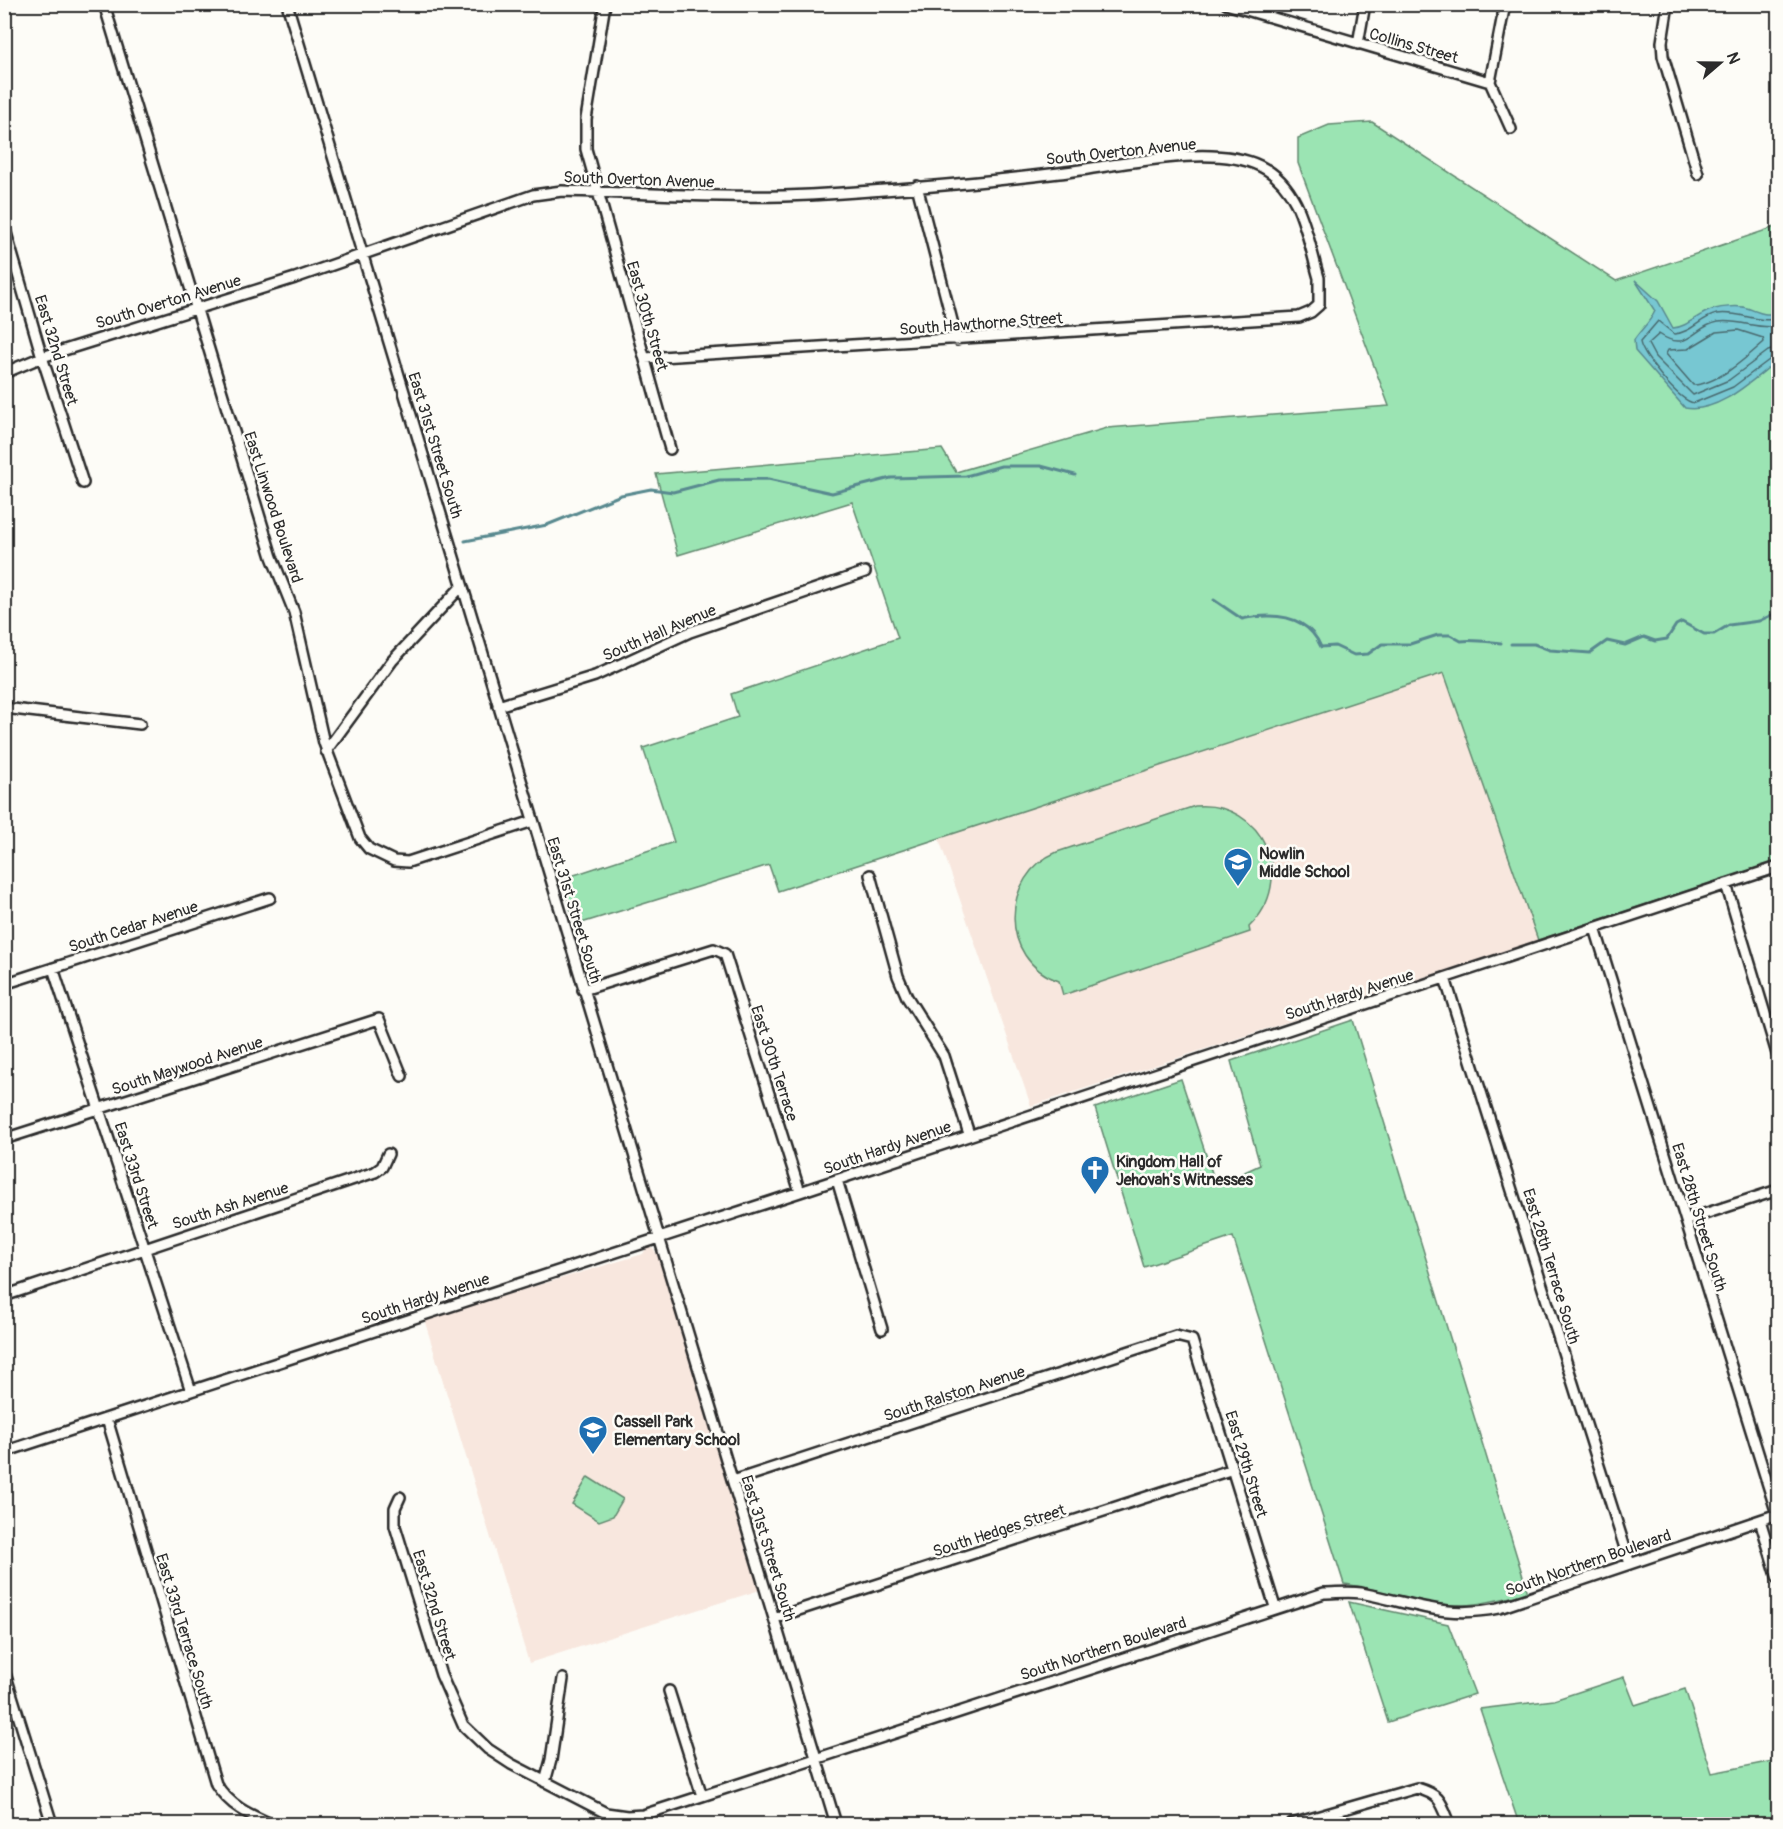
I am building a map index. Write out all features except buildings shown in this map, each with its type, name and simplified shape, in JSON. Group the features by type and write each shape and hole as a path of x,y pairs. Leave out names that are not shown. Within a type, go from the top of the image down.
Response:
{"street":[{"name":"East Linwood Boulevard","path":"104,4 272,557 294,612 310,691 327,751 360,838 375,852 394,861 422,859 533,820"},
{"name":"East 31st Street South","path":"287,4 836,1824"},
{"name":"East 30th Street","path":"605,4 585,118 586,149 596,192 669,449"},
{"path":"1358,44 1365,4"},
{"path":"1505,4 1490,82 1511,129"},
{"path":"1668,4 1662,42 1663,56 1698,174"},
{"name":"Collins Street","path":"1226,5 1490,82"},
{"name":"South Overton Avenue","path":"4,373 42,357 363,254 533,195 561,191 750,197 917,186 1057,173 1179,157 1244,160 1263,167 1283,182 1298,208 1319,278 1320,291 1317,307"},
{"path":"917,186 957,340"},
{"name":"East 32nd Street","path":"4,226 42,357 83,483"},
{"name":"South Hawthorne Street","path":"645,358 1299,317 1317,307"},
{"name":"South Hall Avenue","path":"498,706 595,676 690,632 865,572"},
{"path":"327,751 392,661 462,585"},
{"path":"4,708 140,724"},
{"name":"South Hardy Avenue","path":"4,1452 837,1180 969,1134 1779,867"},
{"path":"870,875 898,976 907,997 944,1056 969,1134"},
{"path":"1726,884 1779,1056"},
{"name":"South Cedar Avenue","path":"4,984 270,898"},
{"name":"East 28th Street South","path":"1595,928 1778,1514"},
{"name":"East 30th Terrace","path":"583,990 714,949 725,954 800,1192"},
{"name":"East 33rd Street","path":"53,968 191,1391"},
{"name":"East 28th Terrace South","path":"1446,978 1630,1564"},
{"name":"South Maywood Avenue","path":"4,1139 379,1019 402,1076"},
{"name":"South Ash Avenue","path":"4,1296 375,1172 382,1167 388,1154"},
{"path":"837,1180 882,1329"},
{"path":"1686,1221 1779,1190"},
{"name":"South Ralston Avenue","path":"733,1481 1176,1336 1184,1336"},
{"name":"East 29th Street","path":"1184,1336 1192,1340 1275,1607"},
{"name":"East 33rd Terrace South","path":"107,1419 216,1784 225,1798 238,1809 271,1824"},
{"name":"South Hedges Street","path":"774,1618 1233,1469"},
{"name":"East 32nd Street","path":"400,1497 395,1508 395,1526 441,1675 460,1720"},
{"name":"South Northern Boulevard","path":"460,1720 488,1749 545,1782 606,1813 627,1816 643,1815 1323,1593 1359,1593 1437,1612 1477,1612 1778,1514"},
{"path":"1760,1520 1779,1579"},
{"path":"4,1670 52,1824"},
{"path":"545,1782 551,1760 563,1679"},
{"path":"669,1691 702,1796"},
{"path":"1292,1824 1417,1788 1429,1791 1441,1801 1450,1824"}],"shaded area":[{"name":"Nowlin Middle School","path":"1444,673 1538,940 1031,1106 938,836"},
{"name":"Cassell Park Elementary School","path":"647,1247 653,1249 658,1255 675,1305 760,1590 529,1663 424,1319 643,1254"}],"green space":[{"path":"1372,122 1616,281 1778,226 1778,861 1538,940 1444,673 778,891 769,865 575,925 562,879 674,842 643,748 738,717 731,694 898,638 852,502 678,555 656,474 942,449 956,472 1107,428 1389,406 1298,163 1298,138 1329,125"},
{"path":"1195,806 1219,808 1239,816 1255,829 1266,847 1272,866 1271,887 1264,908 1249,927 1250,932 1063,995 1059,981 1039,970 1025,955 1017,937 1014,917 1017,897 1025,879 1039,863 1057,852"},
{"path":"1353,1020 1528,1593 1484,1603 1451,1605 1344,1584 1233,1237 1144,1267 1095,1108 1181,1079 1215,1182 1236,1176 1260,1165 1231,1061"},
{"path":"588,1477 623,1499 613,1516 599,1521 572,1504"},
{"path":"1349,1602 1448,1624 1475,1694 1388,1722"},
{"path":"1624,1677 1635,1705 1685,1689 1712,1773 1778,1760 1778,1824 1519,1824 1480,1709 1554,1700"}],"water":[{"path":"1635,280 1658,301 1673,328 1684,325 1704,313 1721,308 1743,307 1763,313 1778,313 1778,360 1747,385 1723,400 1710,406 1685,408 1635,351 1634,340 1655,311"}],"waterway":[{"path":"465,541 547,525 621,495 651,489 673,492 719,480 768,479 832,493 891,478 966,476 1001,466 1041,466 1075,475"},
{"path":"1214,600 1242,619 1265,616 1288,618 1307,628 1321,647 1335,646 1354,655 1368,654 1382,644 1410,644 1438,635 1450,635 1461,641 1501,643"},
{"path":"1511,644 1534,644 1550,650 1590,653 1607,641 1625,645 1644,637 1655,641 1667,639 1676,625 1682,622 1704,634 1714,634 1729,625 1759,621 1778,612"}],"place":[{"name":"Nowlin Middle School","path":"1238,888"},
{"name":"Kingdom Hall of Jehovah's Witnesses","path":"1095,1196"},
{"name":"Cassell Park Elementary School","path":"593,1456"}]}
